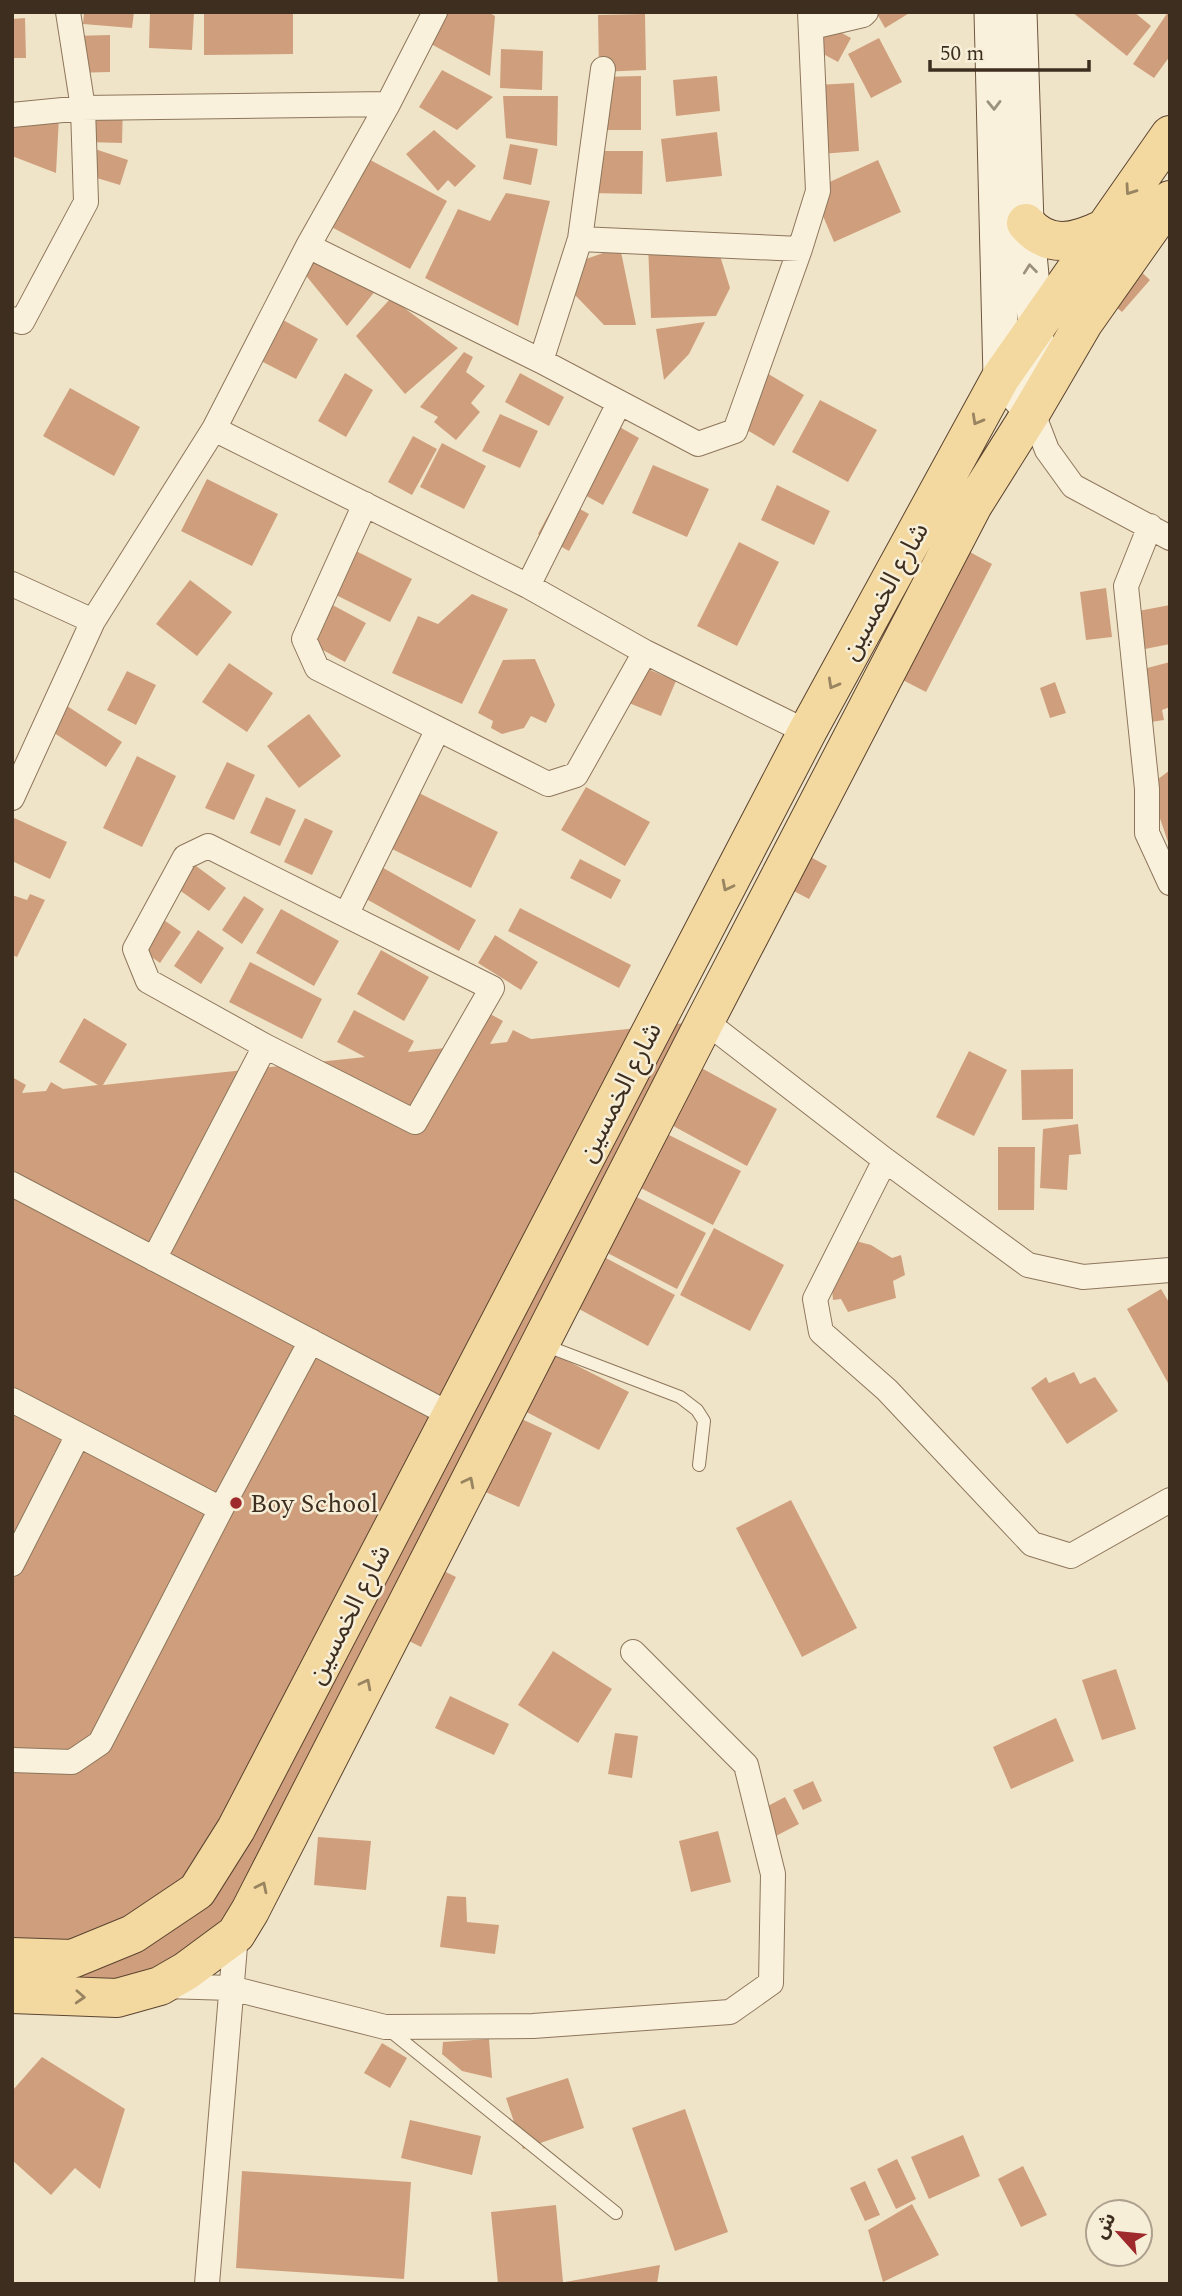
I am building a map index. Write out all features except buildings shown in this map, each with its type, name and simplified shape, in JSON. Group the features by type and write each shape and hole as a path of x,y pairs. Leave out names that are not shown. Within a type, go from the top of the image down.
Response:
{"main road":[{"name":"شارع الخمسين","path":"12,1956 72,1959 133,1934 197,1891 236,1829 807,732 1001,377 1170,135"},
{"name":"شارع الخمسين","path":"12,1994 117,1998 160,1986 186,1971 236,1934 973,505 1084,322 1170,200"},
{"path":"1026,223 1032,231 1055,240 1079,240 1103,229"}],"street":[{"path":"12,319 22,322 86,202 83,108 68,12"},
{"path":"12,798 93,621 214,429 307,246 388,104 435,12"},
{"path":"307,246 541,361 698,444 735,431 818,191 811,19 863,15 866,12"},
{"path":"992,12 1001,377 1032,411 1047,450 1073,486 1160,532 1126,586 1147,789 1147,834 1170,883"},
{"path":"1019,12 1026,223 1036,328 1032,411"},
{"path":"541,361 580,239 603,69"},
{"path":"12,115 83,108 388,104"},
{"path":"580,239 800,249"},
{"path":"528,586 619,403"},
{"path":"214,429 528,586 645,652 807,732"},
{"path":"365,504 304,639 317,668 548,784 576,775 645,652"},
{"path":"12,584 93,621"},
{"path":"346,915 438,729"},
{"path":"208,846 346,915 492,988 415,1122 265,1046 148,981 135,949 186,857 208,846"},
{"path":"705,1021 885,1160 1028,1265 1083,1277 1170,1270"},
{"path":"154,1259 265,1046"},
{"path":"885,1160 815,1299 821,1332 887,1390 1032,1544 1071,1556 1170,1500"},
{"path":"12,1184 451,1415"},
{"path":"12,1760 72,1762 100,1743 311,1341"},
{"path":"12,1400 221,1509"},
{"path":"12,1564 78,1435"},
{"path":"160,1986 231,1988 385,2027 533,2026 730,2012 771,1983 773,1874 746,1765 633,1652"},
{"path":"207,2284 236,1934"}],"lane":[{"path":"540,1343 680,1397 697,1410 704,1421 699,1465"},
{"path":"385,2027 616,2213"}],"place":[{"name":"Boy School","path":"236,1503"}]}
